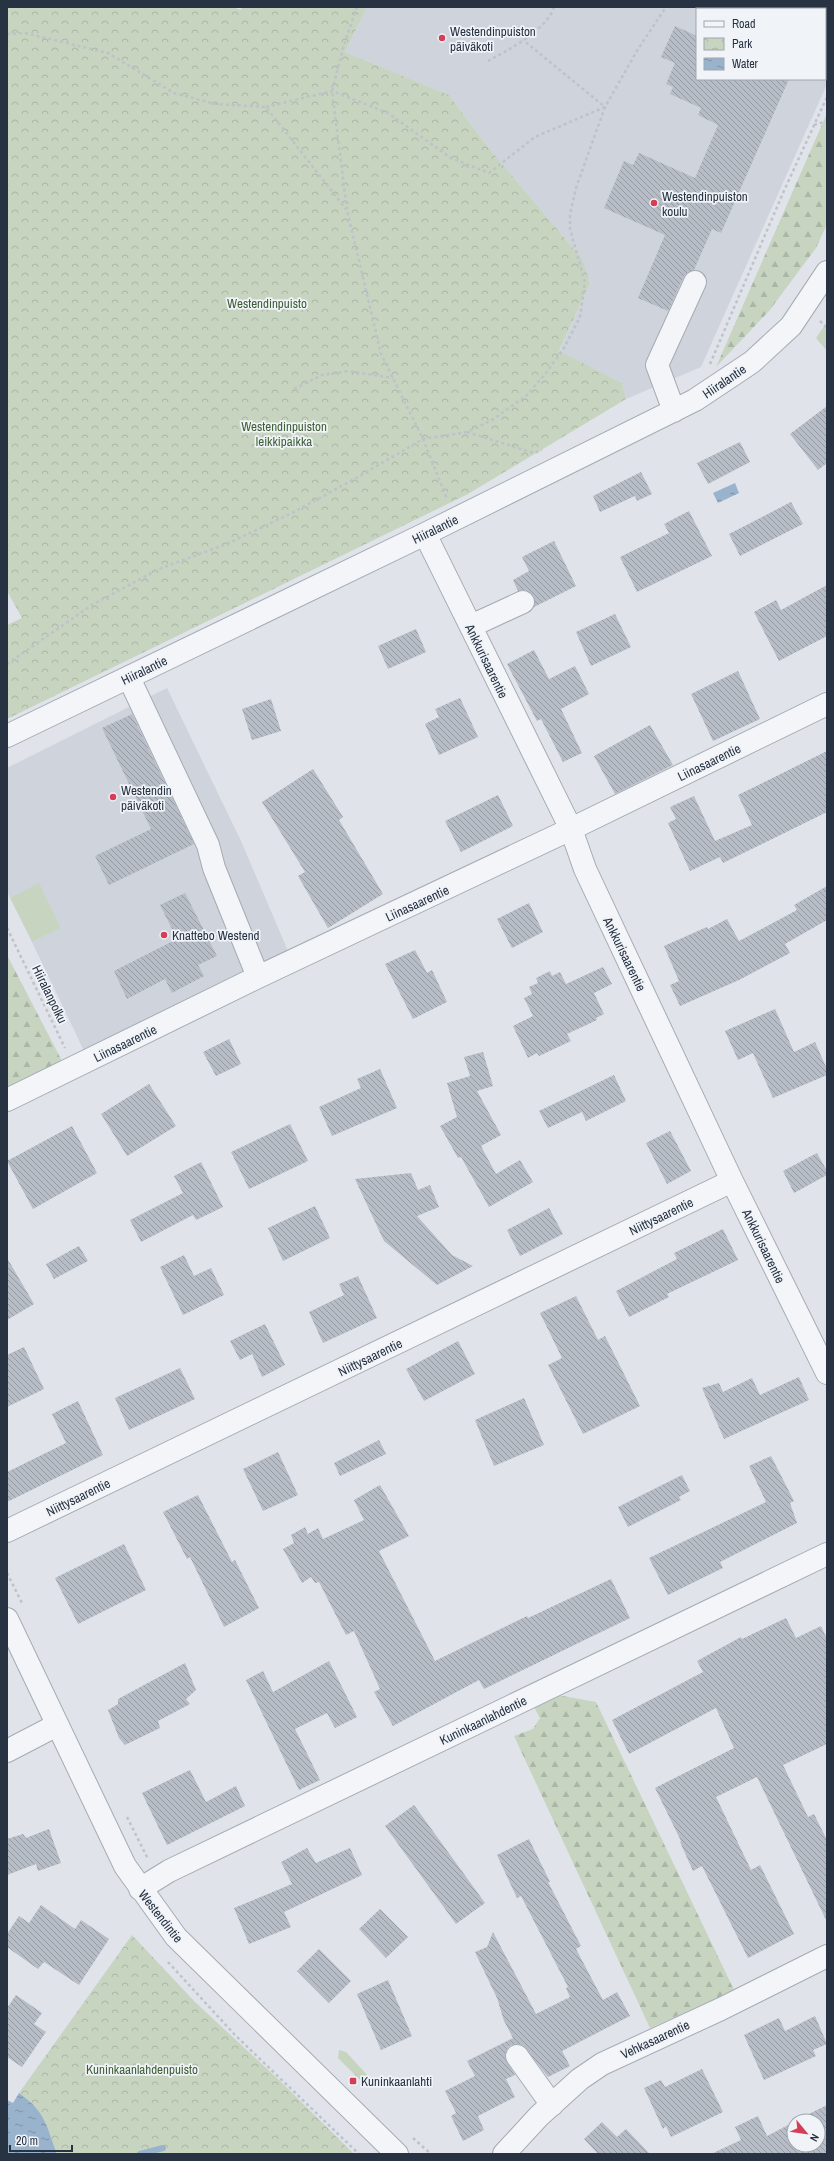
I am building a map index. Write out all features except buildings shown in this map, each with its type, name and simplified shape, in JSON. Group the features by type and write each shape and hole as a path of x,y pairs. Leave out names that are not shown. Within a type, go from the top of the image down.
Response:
{"street":[{"name":"Hiiralantie","path":"7,736 425,534 695,400 752,362 791,326 827,272"},
{"path":"674,411 657,365 695,282"},
{"name":"Ankkurisaarentie","path":"425,534 571,830 585,869 732,1181 827,1373"},
{"path":"470,626 523,602"},
{"path":"129,678 208,845 214,868 258,977"},
{"name":"Liinasaarentie","path":"7,1100 258,977 571,830 827,704"},
{"name":"Niittysaarentie","path":"7,1532 732,1181"},
{"name":"Kuninkaanlahdentie","path":"140,1889 169,1871 827,1554"},
{"name":"Westendintie","path":"7,1619 125,1866 140,1889 176,1937 397,2154"},
{"path":"7,1751 57,1725"},
{"name":"Vehkasaarentie","path":"504,2154 580,2079 602,2064 827,1956"},
{"path":"517,2056 552,2105"}],"path":[{"path":"357,7 342,48 332,91 347,210 381,354 423,439 455,519"},
{"path":"488,61 523,40 544,24 552,14 554,7"},
{"path":"7,664 92,605 159,569 229,543 294,512 423,439 467,432 492,420 526,396 546,373 564,348 580,317 585,282 570,229 570,215 576,188 605,107 638,49 666,7"},
{"path":"7,34 25,33 108,53 174,93 215,104 266,107 332,91 388,113 451,158 489,173 535,137 605,107"},
{"path":"523,40 605,107"},
{"path":"266,107 347,210"},
{"path":"814,126 827,121"},
{"path":"817,318 827,328"},
{"path":"294,389 322,375 348,371 393,378"},
{"path":"467,432 534,453"},
{"name":"Hiiralanpolku","path":"7,928 74,1068"},
{"path":"171,1965 235,2035 359,2154"}],"shaded area":[{"name":"Westendinpuiston koulu","path":"367,7 827,7 827,84 701,367 626,399 622,383 559,352 590,283 583,260 488,147 449,95 345,52"},
{"path":"167,688 241,841 288,951 84,1051 32,942 61,928 39,884 10,898 7,891 7,768"}],"green space":[{"name":"Westendinpuisto","path":"7,7 232,7 241,10 242,7 367,7 345,52 449,95 488,147 583,260 590,283 559,351 622,383 626,399 468,494 7,719 7,625 22,618 7,591"},
{"path":"827,113 827,224 816,248 769,311 716,367"},
{"path":"827,322 827,351 816,338"},
{"path":"39,883 61,928 32,942 10,898"},
{"path":"7,955 62,1061 7,1088"},
{"path":"557,1695 596,1702 734,1990 650,2028 514,1736 533,1729 540,1718 534,1707"},
{"name":"Kuninkaanlahdenpuisto","path":"132,1935 195,2002 279,2080 354,2154 57,2154 40,2113 35,2106 19,2093"},
{"path":"339,2050 346,2052 369,2077 367,2081 361,2081 338,2058"}],"water":[{"path":"735,483 739,493 718,503 713,493"},
{"path":"19,2093 35,2106 40,2113 57,2154 7,2154 7,2100 13,2103"}],"waterway":[{"path":"140,2154 163,2148"}],"place":[{"name":"Westendinpuiston päiväkoti","path":"442,38"},
{"name":"Westendinpuiston koulu","path":"654,203"},
{"name":"Westendin päiväkoti","path":"113,797"},
{"name":"Knattebo Westend","path":"164,935"},
{"name":"Kuninkaanlahti","path":"353,2081"}],"park label":[{"name":"Westendinpuiston leikkipaikka","path":"284,434"}]}
